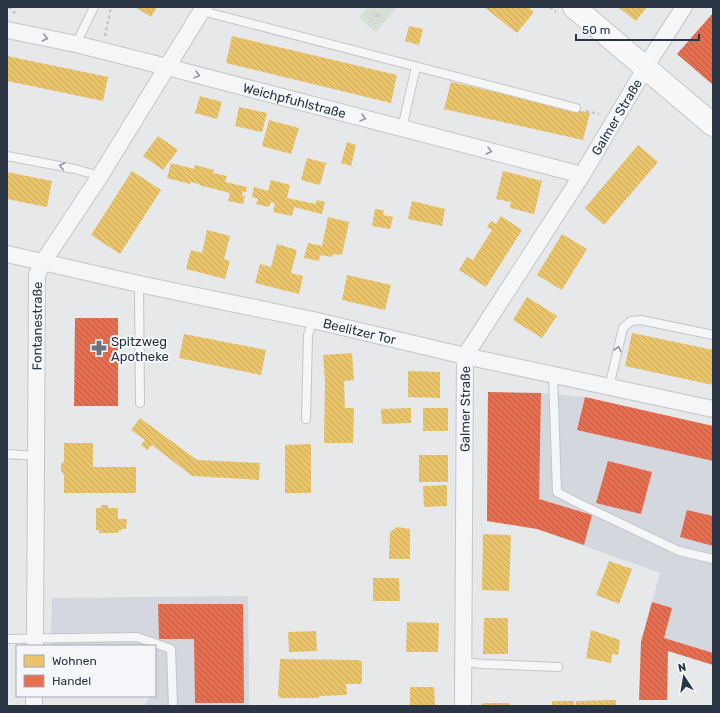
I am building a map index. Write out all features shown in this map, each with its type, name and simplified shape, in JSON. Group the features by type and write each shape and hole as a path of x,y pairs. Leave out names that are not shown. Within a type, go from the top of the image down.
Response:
{"main road":[{"path":"574,7 713,125"}],"street":[{"name":"Galmer Straße","path":"462,706 465,356 582,175 653,55 684,7"},
{"name":"Fontanestraße","path":"35,642 37,275 203,9"},
{"name":"Weichpfuhlstraße","path":"7,30 79,39 167,67 582,175"},
{"name":"Beelitzer Tor","path":"7,254 139,284 312,320 465,356 713,409"}],"lane":[{"path":"79,39 94,7"},
{"path":"203,9 416,67 576,108"},
{"path":"402,128 416,67"},
{"path":"7,156 75,169 100,176"},
{"path":"139,284 140,404"},
{"path":"306,420 308,335 312,320"},
{"path":"609,387 623,328 631,321 641,320 713,335"},
{"path":"553,375 557,492 679,551 713,559"},
{"path":"7,454 36,456"},
{"path":"7,639 35,642 137,637 171,649 173,706"},
{"path":"463,662 558,667"}],"path":[{"path":"79,39 105,39 111,7"},
{"path":"576,108 605,115"}],"shaded area":[{"path":"488,392 541,393 585,397 713,426 713,665 641,642 660,573 537,529 487,521"},
{"path":"248,596 249,706 144,706 149,697 156,697 156,645 50,645 52,598"}],"green space":[{"path":"368,7 397,7 376,32 359,17"}],"building: Wohnen":[{"path":"135,7 157,7 151,17"},
{"path":"484,7 528,7 534,12 517,33"},
{"path":"618,7 647,7 636,21"},
{"path":"409,26 423,29 419,45 405,41"},
{"path":"232,36 397,75 391,103 226,63"},
{"path":"7,56 108,77 103,101 7,81"},
{"path":"451,82 590,113 583,140 444,109"},
{"path":"200,96 222,102 217,119 195,113"},
{"path":"239,107 267,113 262,132 235,126"},
{"path":"269,120 299,128 291,154 262,146"},
{"path":"158,136 178,150 163,170 143,156"},
{"path":"347,142 356,145 351,166 341,163"},
{"path":"638,145 658,162 604,225 585,208"},
{"path":"307,158 326,163 320,185 301,180"},
{"path":"171,163 194,169 195,165 214,170 213,173 227,176 225,182 247,187 246,192 243,191 242,196 245,196 243,204 228,201 230,193 191,182 190,184 167,178"},
{"path":"132,171 161,190 120,254 91,235"},
{"path":"503,171 542,181 534,214 510,208 511,202 496,199"},
{"path":"7,172 52,181 47,207 7,199"},
{"path":"271,180 290,185 287,198 316,204 317,200 325,202 322,214 294,207 292,216 273,212 275,203 271,202 269,207 256,204 258,199 252,197 254,187 268,191"},
{"path":"412,201 445,209 442,226 408,219"},
{"path":"375,209 384,210 383,215 393,217 390,229 372,226"},
{"path":"501,216 522,230 486,287 459,270 467,257 473,260 492,230 487,227 491,221 496,224"},
{"path":"328,217 349,222 342,255 333,254 332,257 320,255 319,261 304,258 308,243 322,246"},
{"path":"207,230 230,236 224,259 230,261 225,279 186,269 191,250 202,253"},
{"path":"562,234 587,249 562,290 537,275"},
{"path":"277,244 297,250 291,273 303,276 299,294 255,283 260,264 271,267"},
{"path":"347,275 391,285 385,310 342,300"},
{"path":"527,297 557,316 542,338 513,320"},
{"path":"632,333 713,350 713,385 625,366"},
{"path":"184,334 266,350 261,375 179,358"},
{"path":"352,353 354,380 344,381 345,408 354,408 353,443 324,443 325,382 323,355"},
{"path":"408,371 440,372 440,398 408,397"},
{"path":"411,408 411,423 382,424 381,409"},
{"path":"423,408 448,408 448,431 423,431"},
{"path":"140,418 197,460 260,463 259,480 192,476 152,445 147,450 141,445 145,440 131,430"},
{"path":"64,443 93,443 93,467 136,467 136,493 64,493 64,475 61,471 61,464 64,461"},
{"path":"311,444 311,493 285,493 285,445"},
{"path":"419,455 448,455 448,482 419,482"},
{"path":"447,485 447,506 424,507 423,486"},
{"path":"101,505 108,505 108,508 118,508 118,519 127,519 126,529 121,529 118,533 99,533 99,530 96,530 96,508 101,508"},
{"path":"397,527 410,529 410,559 389,559 390,532"},
{"path":"483,534 511,535 509,591 482,590"},
{"path":"609,561 632,569 619,604 596,595"},
{"path":"373,578 399,578 400,601 373,601"},
{"path":"484,618 508,618 508,654 483,654"},
{"path":"407,622 439,623 438,652 406,652"},
{"path":"591,630 620,640 618,655 612,654 611,663 586,658"},
{"path":"316,631 317,651 289,652 288,632"},
{"path":"280,659 359,660 362,662 362,683 346,684 346,695 320,696 318,698 281,698 278,696"},
{"path":"410,687 434,687 435,706 410,706"},
{"path":"616,700 616,706 576,706 576,701"},
{"path":"552,701 574,701 574,706 552,706"},
{"path":"482,703 510,703 510,706 482,706"}],"building: Handel":[{"path":"713,13 712,49 713,85 677,54"},
{"path":"75,318 118,318 118,406 74,406"},
{"path":"488,392 541,393 539,499 592,515 584,545 537,529 487,521"},
{"path":"585,397 713,426 713,461 577,430"},
{"path":"608,461 652,472 641,514 596,503"},
{"path":"687,510 713,516 713,546 680,537"},
{"path":"652,602 672,608 664,638 713,653 713,665 668,651 667,700 639,700 641,642"},
{"path":"158,604 243,604 244,703 195,703 194,639 159,639"}],"place":[{"name":"Spitzweg Apotheke","path":"99,348"}]}
